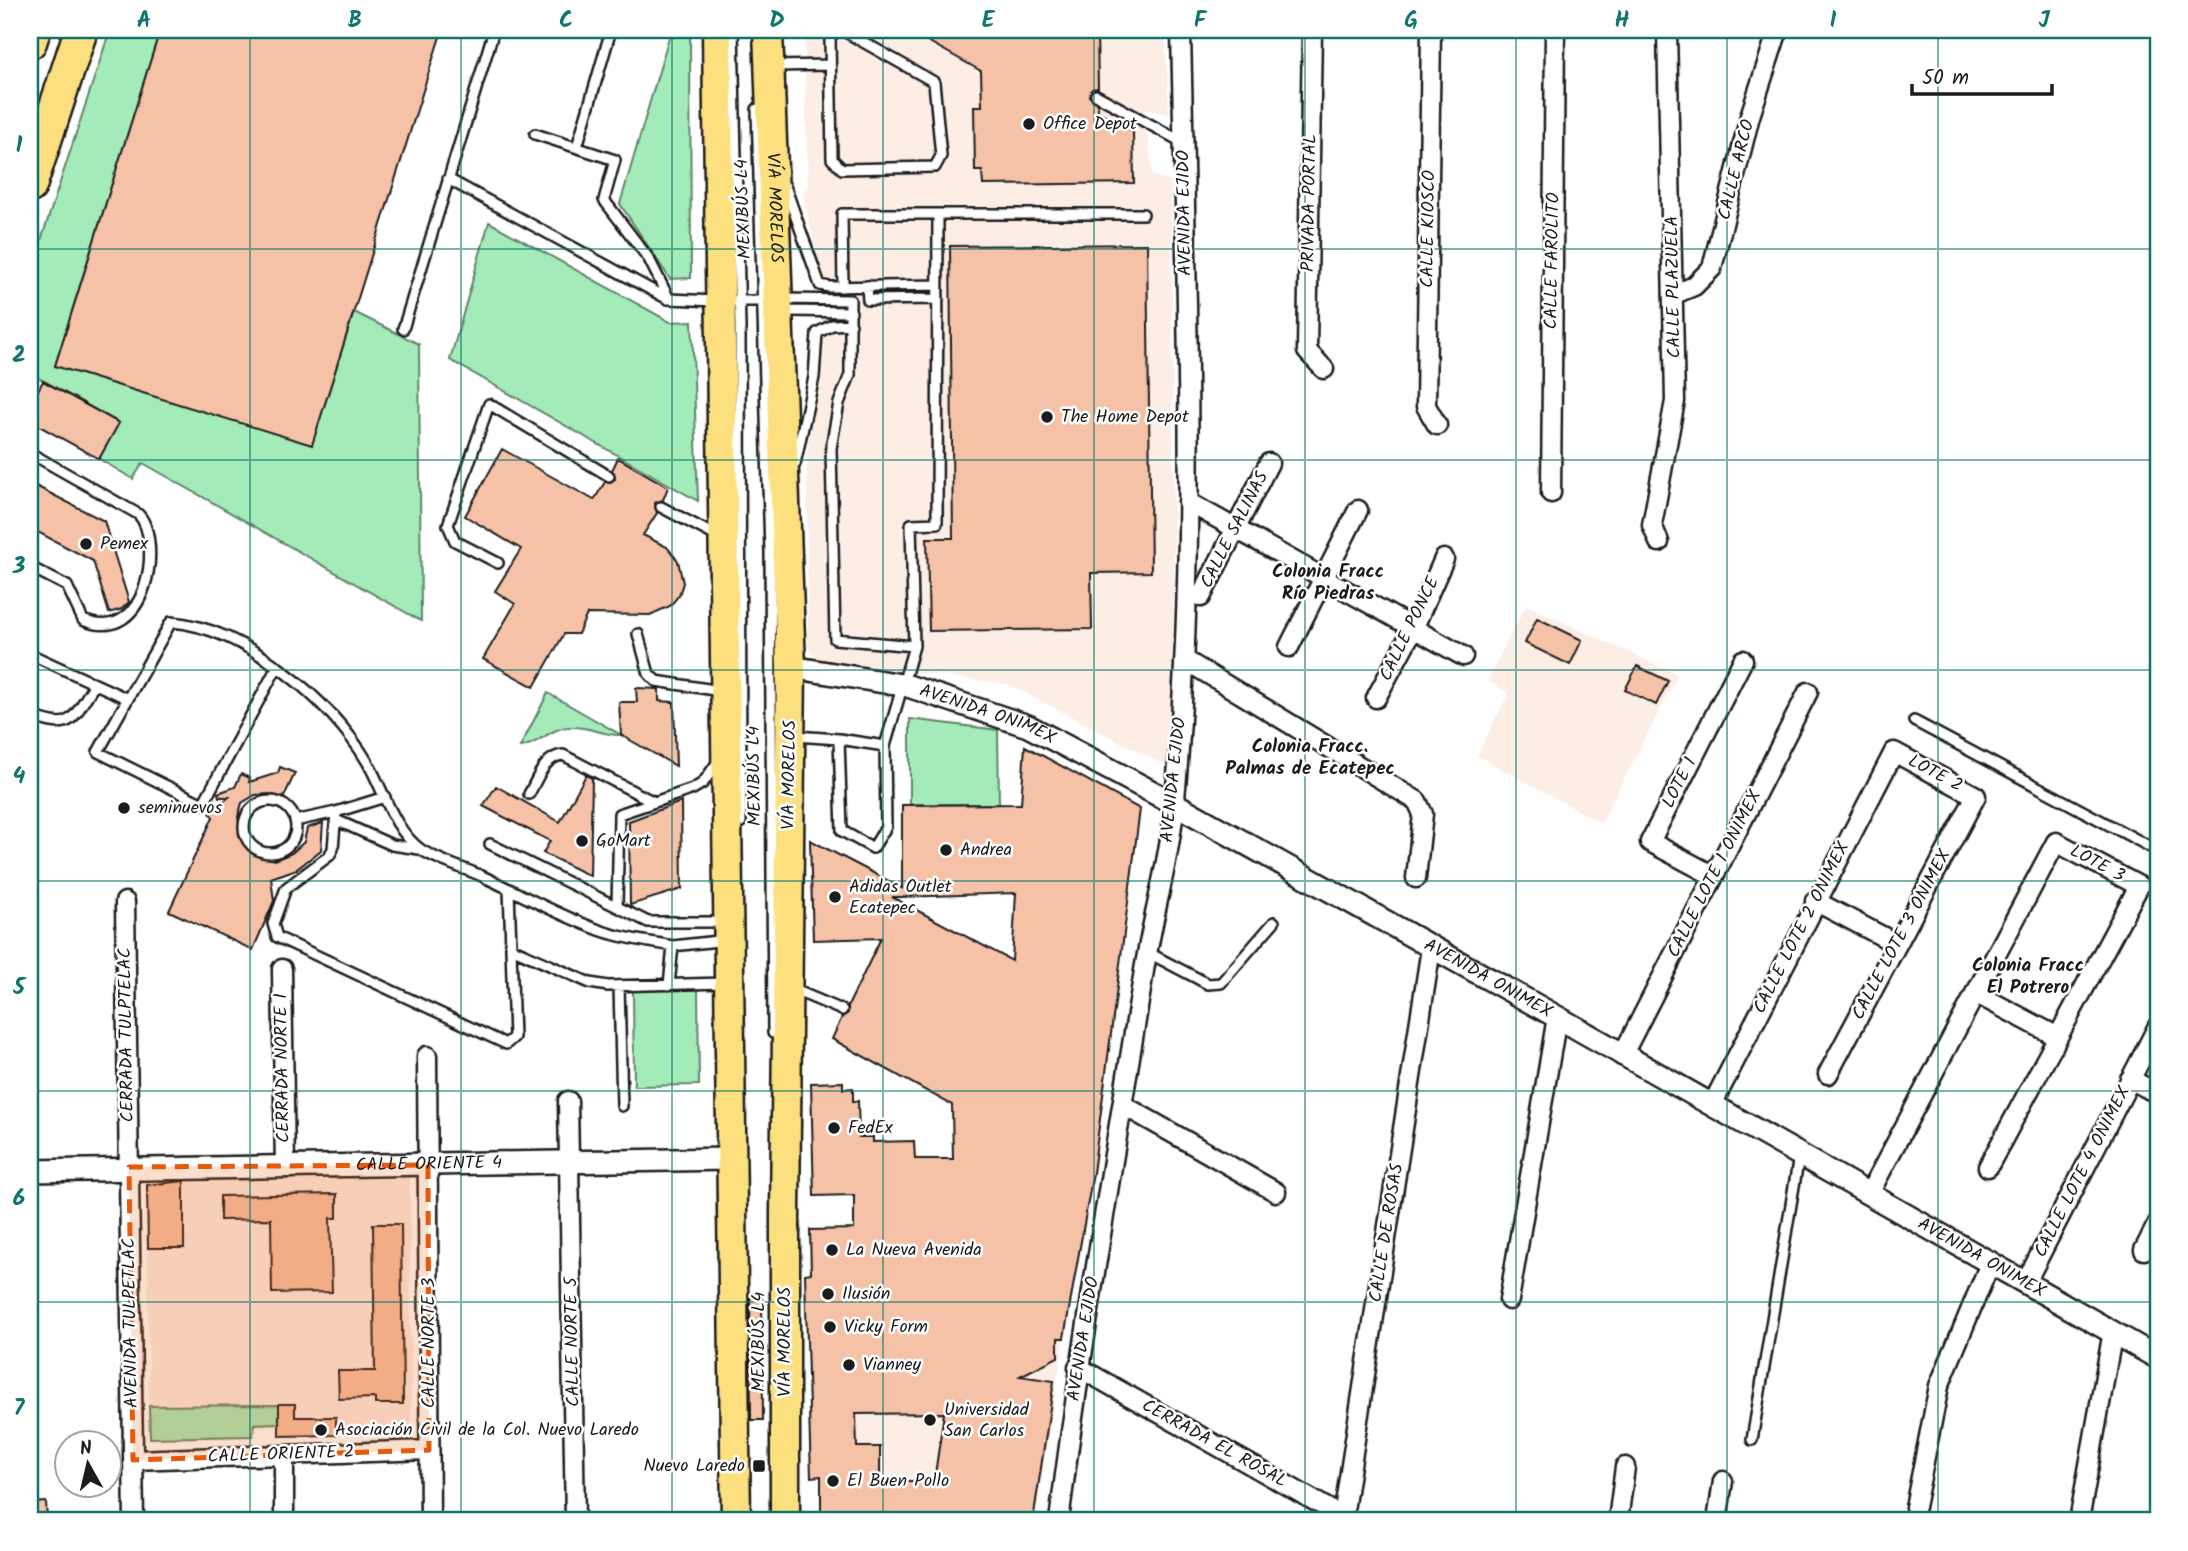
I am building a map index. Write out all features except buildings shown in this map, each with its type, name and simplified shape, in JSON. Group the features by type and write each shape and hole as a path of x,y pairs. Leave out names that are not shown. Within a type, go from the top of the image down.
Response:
{"highway":[{"path":"30,42 34,30"},
{"path":"30,186 81,30"}],"main road":[{"path":"717,30 729,301 724,541 729,1159 736,1521"},
{"name":"VÍA MORELOS","path":"768,30 772,145 770,301 785,503 791,667 786,1521"}],"street":[{"name":"AVENIDA EJIDO","path":"1059,1521 1078,1367 1147,953 1175,804 1185,660 1188,502 1181,30"},
{"name":"PRIVADA PORTAL","path":"1312,30 1307,351 1324,369"},
{"name":"CALLE KIOSCO","path":"1431,30 1426,406 1437,425"},
{"name":"CALLE FAROLITO","path":"1551,493 1556,30"},
{"name":"CALLE PLAZUELA","path":"1659,541 1652,525 1675,401 1675,294 1667,30"},
{"name":"CALLE ARCO","path":"1675,294 1694,286 1712,268 1750,116 1778,30"},
{"name":"CALLE SALINAS","path":"1201,597 1269,463"},
{"path":"1188,502 1463,656"},
{"path":"1289,647 1358,510"},
{"name":"CALLE PONCE","path":"1376,698 1413,629 1444,559"},
{"path":"1185,660 1417,801 1423,814 1416,878"},
{"name":"LOTE 1","path":"1714,876 1650,842 1743,660"},
{"name":"AVENIDA ONIMEX","path":"791,667 901,684 1028,726 1175,804 1622,1056 1870,1192 2027,1280 2158,1358"},
{"name":"CALLE LOTE 1 ONIMEX","path":"1622,1056 1808,692"},
{"name":"LOTE 2","path":"1894,752 1976,796"},
{"name":"CALLE LOTE 2 ONIMEX","path":"1712,1105 1894,752"},
{"name":"CALLE LOTE 3 ONIMEX","path":"1828,1073 1976,796"},
{"name":"LOTE 3","path":"1870,1192 2056,842 2139,886 1988,1167"},
{"path":"1815,901 1897,944"},
{"name":"CERRADA TULPTELAC","path":"125,902 129,1167"},
{"name":"CALLE DE ROSAS","path":"1347,1519 1431,948"},
{"name":"CERRADA NORTE 1","path":"282,969 285,1168"},
{"path":"1975,993 2058,1037"},
{"path":"1509,1300 1557,1017"},
{"name":"CALLE LOTE 4 ONIMEX","path":"2027,1280 2158,1026"},
{"name":"CALLE NORTE 3","path":"427,1055 430,1521"},
{"path":"2130,1079 2158,1094"},
{"name":"CALLE NORTE 5","path":"568,1101 575,1521"},
{"path":"1123,1105 1276,1192"},
{"name":"CALLE ORIENTE 4","path":"30,1171 129,1167 285,1168 729,1159"},
{"name":"AVENIDA TULPETLAC","path":"129,1167 134,1521"},
{"path":"2144,1250 2158,1223"},
{"path":"1915,1507 1939,1387 1991,1261"},
{"path":"2079,1521 2113,1331"},
{"name":"CERRADA EL ROSAL","path":"1078,1367 1319,1513 1347,1519"},
{"name":"CALLE ORIENTE 2","path":"133,1460 429,1450"},
{"path":"284,1455 284,1521"},
{"path":"1618,1521 1625,1467"},
{"path":"1717,1521 1723,1482"}],"lane":[{"path":"403,330 494,30"},
{"path":"577,147 611,30"},
{"name":"MEXIBÚS L4","path":"733,30 729,301 741,827"},
{"path":"839,30 934,82 941,156 935,167 842,169 835,165 832,159 830,65 830,38 839,30"},
{"path":"769,66 830,65"},
{"path":"1096,95 1184,143"},
{"name":"MEXIBÚS L4","path":"757,96 770,301 773,1047"},
{"path":"535,134 615,160 604,200 649,260 668,299"},
{"path":"772,145 816,279 829,287 938,285"},
{"path":"448,179 668,299 770,301 789,297 850,300 850,375 839,402 830,458 835,639 914,646"},
{"path":"843,287 842,214 1143,214"},
{"path":"839,739 842,831 873,848 886,827 885,746 914,646 911,524 937,523 938,214"},
{"path":"867,286 868,300 937,299"},
{"path":"785,503 814,377 817,332 832,324 851,324"},
{"path":"499,563 455,541 448,525 489,404 609,476"},
{"path":"30,453 138,514 148,530 143,596 126,618 115,623 93,624 83,620 67,586 30,567"},
{"path":"661,507 724,541"},
{"path":"277,667 203,804 98,751 171,622 194,624 255,650 277,667 327,711 348,734 368,763 397,823 421,849"},
{"path":"638,634 649,674 656,681 693,689 726,691"},
{"path":"30,654 128,699"},
{"path":"30,715 55,725 63,725 70,720 95,684"},
{"path":"1914,721 2158,851"},
{"path":"790,735 885,746"},
{"path":"617,907 619,814 703,783 727,747"},
{"path":"529,794 546,763 553,756 564,755 654,802"},
{"path":"295,821 336,816 384,797"},
{"path":"269,802 286,806 295,821 294,838 282,850 273,853 256,849 244,829 245,821 254,807 269,802"},
{"path":"336,816 392,845 421,849 605,932 673,946 728,931"},
{"path":"336,816 333,849 329,856 286,888 273,924 277,937 506,1044 514,1037 509,889"},
{"path":"490,844 648,922 728,931"},
{"path":"1147,953 1208,984 1221,983 1274,922"},
{"path":"669,985 673,946"},
{"path":"511,948 590,983 619,986 729,983"},
{"path":"619,986 622,1106"},
{"path":"788,988 842,1010"},
{"name":"MEXIBÚS L4","path":"741,1031 746,1521"},
{"path":"1752,1440 1799,1154"},
{"name":"MEXIBÚS L4","path":"774,1159 775,1521"}],"highlighted area":[{"path":"428,1165 429,1450 133,1460 129,1167"}],"shaded area":[{"path":"804,30 1165,30 1169,114 1146,109 1138,123 1148,135 1152,175 1171,182 1174,569 1171,768 1008,684 825,661 814,656 808,647 807,451 822,343 819,265 803,195 808,185"},
{"path":"1526,605 1678,675 1601,823 1477,755 1509,693 1487,681"},
{"path":"410,1177 411,1435 336,1435 336,1417 295,1417 294,1404 149,1406 147,1185 153,1179"},
{"name":"Universidad San Carlos","path":"974,1336 1064,1338 1035,1521 857,1521 857,1448 811,1448 808,1392 930,1389"}],"green space":[{"path":"110,30 160,30 55,365 312,444 354,312 419,344 421,621 143,463 133,479 99,459 119,423 30,373 30,274"},
{"path":"671,30 690,30 691,278 670,279 620,204"},
{"path":"489,222 670,322 692,321 698,501 450,360"},
{"path":"548,693 621,735 578,727 564,728 520,747"},
{"path":"910,719 998,730 999,804 910,804"},
{"path":"698,989 699,1085 634,1086 633,991"},
{"path":"279,1405 279,1423 254,1424 253,1436 150,1438 149,1406"}],"place":[{"name":"Office Depot","path":"1029,124"},
{"name":"The Home Depot","path":"1047,417"},
{"name":"Pemex","path":"86,544"},
{"name":"seminuevos","path":"124,808"},
{"name":"GoMart","path":"582,841"},
{"name":"Andrea","path":"946,850"},
{"name":"Adidas Outlet Ecatepec","path":"835,897"},
{"name":"FedEx","path":"834,1128"},
{"name":"La Nueva Avenida","path":"832,1250"},
{"name":"Ilusión","path":"828,1294"},
{"name":"Vicky Form","path":"830,1327"},
{"name":"Vianney","path":"849,1365"},
{"name":"Universidad San Carlos","path":"930,1420"},
{"name":"Asociación Civil de la Col. Nuevo Laredo","path":"321,1430"},
{"name":"Nuevo Laredo","path":"759,1466"},
{"name":"El Buen Pollo","path":"833,1481"}],"district":[{"name":"Colonia Fracc Río Piedras","path":"1328,583"},
{"name":"Colonia Fracc. Palmas de Ecatepec","path":"1310,758"},
{"name":"Colonia Fracc El Potrero","path":"2028,977"}]}
